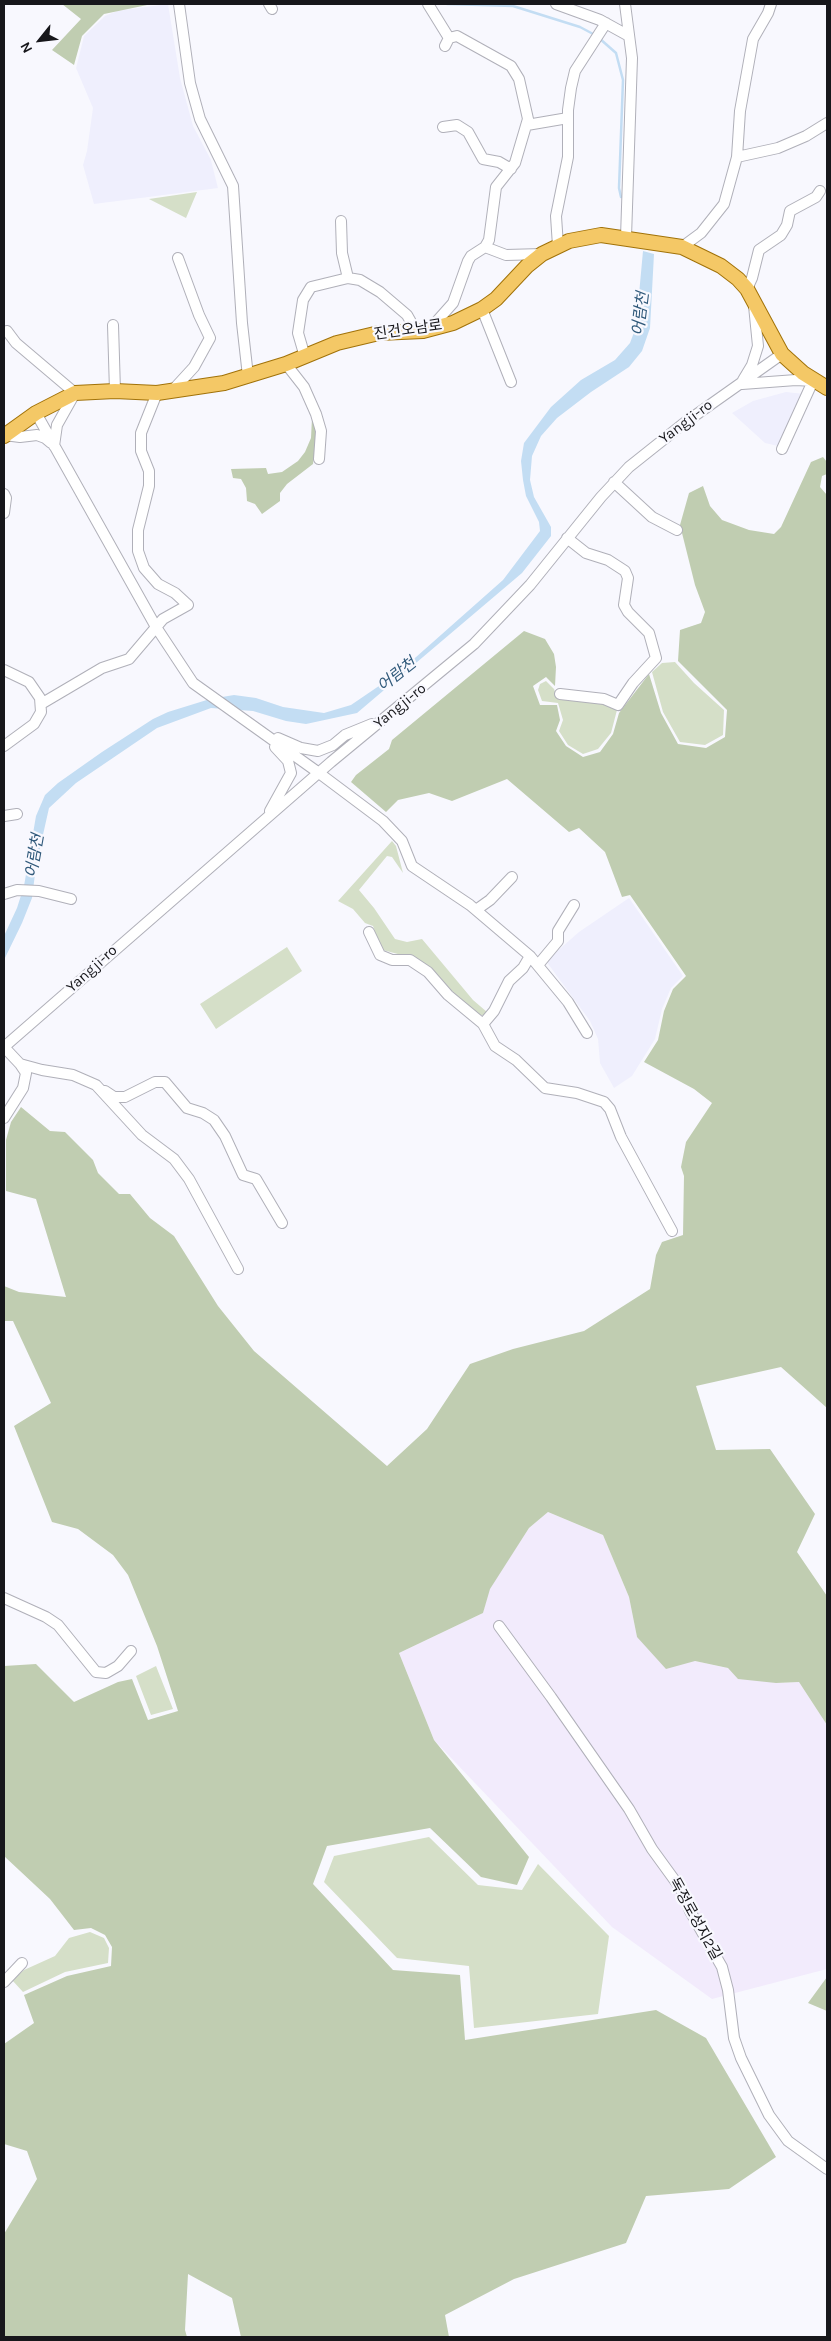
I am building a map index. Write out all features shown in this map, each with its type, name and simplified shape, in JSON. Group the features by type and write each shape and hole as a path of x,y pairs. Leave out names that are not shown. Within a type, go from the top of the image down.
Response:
{"main road":[{"name":"진건오남로","path":"4,435 36,413 75,393 115,391 157,393 224,383 286,364 337,343 379,334 423,330 453,323 482,309 542,254 569,241 590,236 626,237 682,247 721,266 738,279 750,294 782,354"},
{"path":"782,354 813,381 827,388"}],"street":[{"path":"179,4 192,92 200,119 233,186 242,323 248,376"},
{"path":"305,356 298,333 303,300 311,287 348,278 360,280 380,292 423,330 453,303 468,261 471,256 485,247 490,231 496,187 511,169 519,154 528,125 525,101 519,79 511,66 457,36 447,42 428,4"},
{"path":"556,4 603,27 629,36"},
{"path":"625,4 632,58 626,237"},
{"path":"682,247 701,233 724,204 737,158 740,111 754,39 768,14 771,4"},
{"path":"558,246 556,216 568,157 568,118 575,71 603,27"},
{"path":"528,125 568,118"},
{"path":"737,158 778,148 806,136 827,122"},
{"path":"443,127 457,125 468,132 483,159 498,162 511,169"},
{"path":"741,384 752,365 758,346 750,294 759,250 781,235 787,225 790,211 816,197 820,191"},
{"path":"341,221 342,254 348,278"},
{"path":"485,247 506,255 542,254"},
{"path":"172,391 194,366 210,338 199,315 178,258"},
{"path":"482,309 511,382"},
{"path":"113,325 116,364 115,391"},
{"path":"7,331 16,343 75,393 57,425 54,446"},
{"name":"Yangji-ro","path":"4,1047 265,819 427,684 486,632 530,585 614,482 683,424 782,354"},
{"path":"286,364 304,387 316,414 321,431 319,459"},
{"path":"741,384 796,380 813,381 782,449"},
{"path":"41,704 102,668 130,659 163,619 188,605 175,593 158,584 144,568 138,551 138,530 149,486 149,471 142,451 141,432 157,393"},
{"path":"36,413 156,627 193,683 320,772 383,821 402,841 412,866 476,910 530,956 568,1002 587,1033"},
{"path":"4,435 20,437 37,435 45,438 54,446"},
{"path":"614,482 652,517 677,530"},
{"path":"4,494 6,498 4,513"},
{"path":"560,694 604,699 618,704 633,683 656,658 649,633 628,612 624,605 628,578 625,571 608,560 586,553 567,538"},
{"path":"4,670 29,682 40,698 41,704 41,712 34,724 4,746"},
{"path":"255,727 301,748 318,751 333,745 345,735 385,718"},
{"path":"255,727 284,755 291,768 290,777 265,819"},
{"path":"4,816 17,814"},
{"path":"476,910 490,900 512,877"},
{"path":"4,894 17,890 39,891 70,899"},
{"path":"538,965 558,941 558,931 574,905"},
{"path":"369,932 380,955 392,960 410,960 419,965 435,978 448,995 483,1024 495,1046 516,1060 545,1088 577,1093 604,1102 610,1109 621,1137 672,1231"},
{"path":"483,1024 494,1011 509,981 523,968 530,956"},
{"path":"4,1047 26,1073 22,1088 4,1118"},
{"path":"20,1064 73,1075 96,1085 114,1097 125,1097 155,1082 165,1082 187,1108 203,1113 214,1120 225,1136 243,1175 256,1179 282,1223"},
{"path":"96,1085 142,1135 174,1159 189,1179 238,1269"},
{"path":"4,1598 46,1617 58,1625 96,1672 106,1673 118,1666 131,1651"},
{"name":"독정로성지2길","path":"500,1626 629,1809 652,1849 681,1889 690,1911 722,1967 728,1990 731,2023 736,2045 769,2115 788,2141 827,2169"},
{"path":"4,1982 22,1963"}],"shaded area":[{"path":"168,4 180,78 193,126 211,160 218,188 94,204 83,165 87,151 93,108 76,68 84,36 105,16 117,11"},
{"path":"786,392 804,394 778,446 765,443 732,413 753,401"},
{"path":"629,898 683,976 671,988 662,1009 655,1039 632,1076 614,1088 600,1063 598,1039 590,1021 546,961 579,932"},
{"path":"548,1512 603,1535 629,1597 637,1637 695,1661 728,1668 776,1683 799,1682 827,1725 827,1969 712,1999 612,1927 434,1740 399,1653 483,1613 489,1589 529,1528"}],"green space":[{"path":"62,4 152,4 104,14 82,36 74,65 52,50 81,19"},
{"path":"197,192 186,218 149,199"},
{"path":"312,418 317,436 313,464 287,484 280,493 280,501 262,514 255,504 247,501 246,488 241,479 233,478 231,469 266,468 268,474 282,472 298,461 305,452 311,438"},
{"path":"823,457 827,462 827,474 822,476 820,487 827,495 827,1408 781,1367 696,1386 716,1450 770,1449 815,1514 797,1552 827,1596 827,1725 799,1682 776,1683 738,1679 728,1668 695,1661 666,1669 637,1637 629,1597 603,1535 548,1512 529,1528 490,1589 483,1613 399,1653 434,1740 529,1857 517,1885 481,1877 430,1828 327,1846 313,1884 393,1970 460,1975 465,2040 656,2010 706,2038 776,2157 729,2189 646,2196 626,2243 514,2279 445,2315 449,2337 241,2337 232,2298 188,2274 185,2330 187,2337 4,2337 4,2234 37,2179 27,2151 4,2144 4,2044 34,2023 24,1995 67,1976 111,1966 112,1947 105,1935 91,1928 74,1930 50,1899 4,1856 4,1666 36,1664 74,1702 118,1682 132,1679 148,1720 178,1711 157,1646 128,1575 113,1555 78,1529 52,1522 14,1426 51,1403 13,1321 4,1321 4,1286 19,1292 66,1297 36,1199 6,1191 6,1140 11,1122 21,1107 50,1131 65,1132 93,1160 98,1173 119,1194 130,1194 150,1218 174,1236 218,1306 254,1351 387,1466 427,1429 470,1364 513,1349 584,1331 650,1289 656,1255 662,1242 683,1235 684,1176 681,1167 686,1142 712,1103 694,1089 644,1062 658,1040 664,1011 673,989 686,976 630,895 622,897 605,852 579,828 569,832 507,779 452,801 429,793 398,800 386,812 351,782 356,775 389,749 392,740 524,631 545,639 554,654 556,667 555,686 546,677 533,686 540,705 557,705 560,720 556,731 566,746 583,757 600,752 613,734 619,713 649,674 661,713 678,744 706,748 725,737 727,710 678,661 680,630 701,623 705,612 695,585 680,525 689,493 703,486 710,506 722,520 749,530 774,534 781,527 811,462"},
{"path":"675,662 694,683 724,710 723,735 705,745 680,742 663,712 652,672 662,663"},
{"path":"546,681 554,689 557,697 605,703 617,710 611,733 598,749 583,754 568,745 559,731 563,720 558,703 542,701 538,690 540,684"},
{"path":"392,841 396,846 403,873 392,857 387,856 359,890 395,939 407,942 422,939 473,1000 487,1012 484,1015 478,1015 462,1002 435,972 420,960 383,950 373,926 365,923 353,909 338,901"},
{"path":"287,947 302,971 216,1029 200,1004"},
{"path":"156,1666 173,1709 151,1715 136,1676"},
{"path":"429,1837 478,1885 522,1890 538,1864 609,1936 598,2014 474,2028 469,1966 397,1958 324,1882 334,1856"},
{"path":"90,1932 104,1938 109,1948 108,1963 65,1972 23,1992 12,1980 24,1970 55,1956 69,1938"},
{"path":"827,1977 827,2011 808,2003"}],"water":[{"path":"643,251 654,254 650,328 642,351 629,367 591,392 557,418 541,436 532,456 530,480 534,497 551,527 551,536 522,573 357,713 306,724 286,721 253,711 211,708 157,728 76,783 49,808 36,866 32,898 4,960 4,936 17,908 24,886 36,816 45,795 58,783 153,719 168,712 210,699 234,695 256,698 283,707 324,713 351,705 398,673 503,580 540,531 539,522 526,496 523,480 521,461 524,443 551,407 581,380 615,360 630,343 636,327"}],"waterway":[{"name":"어람천","path":"447,4 513,6 580,27 595,35"},
{"name":"어람천","path":"599,38 616,53 623,80 619,188 621,197"}]}
